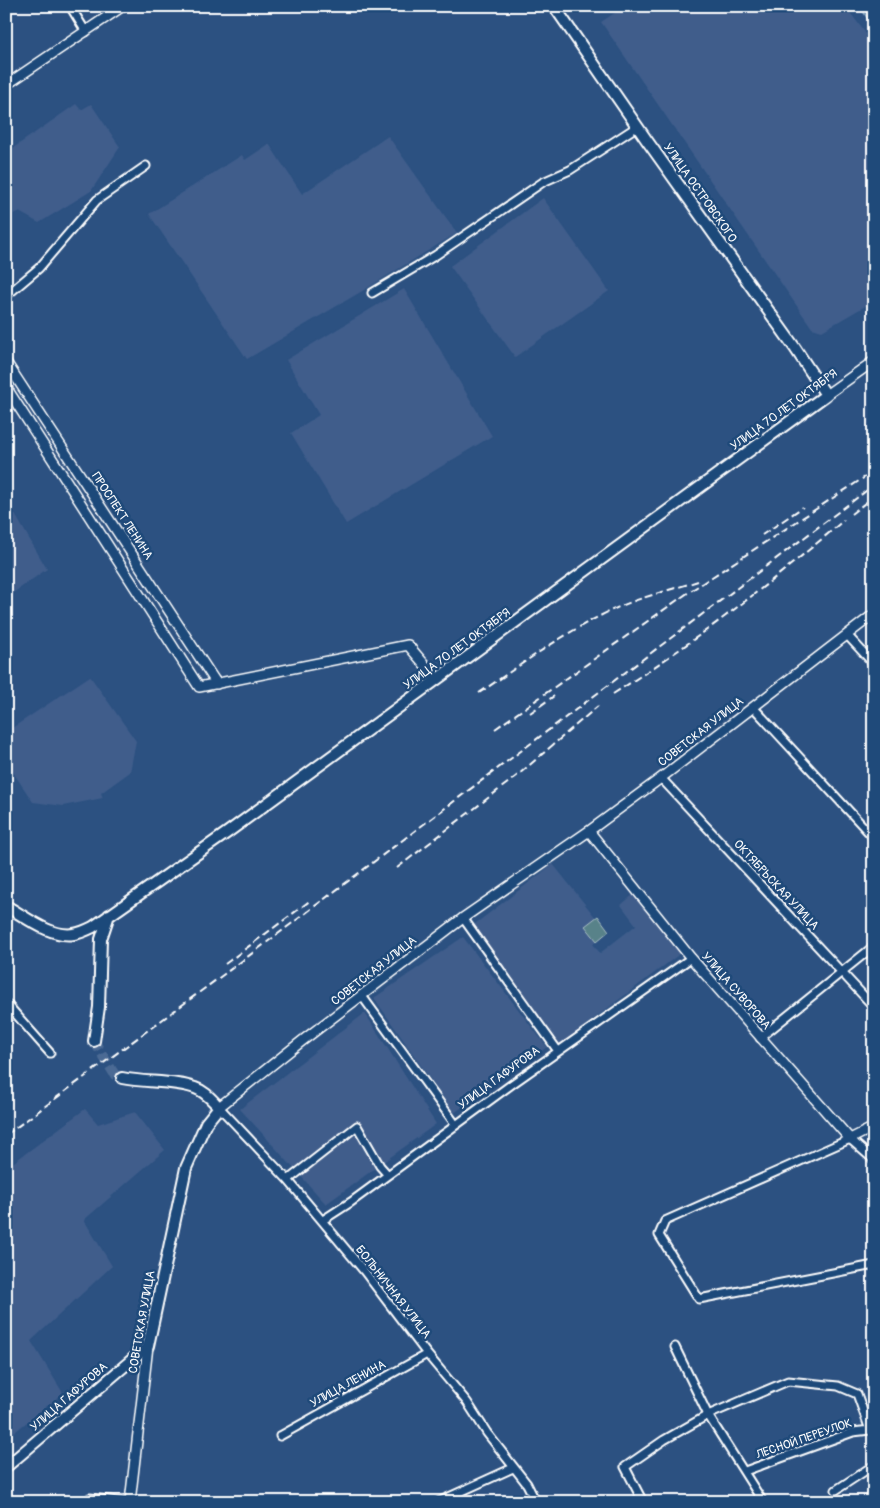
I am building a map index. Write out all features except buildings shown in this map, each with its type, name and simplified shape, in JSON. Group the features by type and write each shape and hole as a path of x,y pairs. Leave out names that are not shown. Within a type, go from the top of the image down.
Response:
{"main road":[{"name":"УЛИЦА ОСТРОВСКОГО","path":"554,6 826,395"},
{"name":"УЛИЦА 70 ЛЕТ ОКТЯБРЯ","path":"6,906 61,934 75,934 93,927 228,832 826,395"},
{"path":"94,1041 99,1007 101,939 109,915"},
{"path":"122,1078 196,1088 207,1095 219,1107"},
{"name":"СОВЕТСКАЯ УЛИЦА","path":"148,1346 186,1168 206,1123 219,1107"},
{"name":"УЛИЦА ГАФУРОВА","path":"6,1467 148,1346"}],"street":[{"path":"70,6 86,32"},
{"path":"6,85 123,6"},
{"path":"372,293 436,255 543,182 570,170 638,126"},
{"path":"6,296 39,268 97,200 146,166"},
{"name":"УЛИЦА 70 ЛЕТ ОКТЯБРЯ","path":"826,395 874,361"},
{"name":"ПРОСПЕКТ ЛЕНИНА","path":"6,362 217,684"},
{"path":"6,387 199,687 408,645 437,679"},
{"name":"СОВЕТСКАЯ УЛИЦА","path":"219,1107 462,918 589,832 874,614"},
{"path":"847,635 874,664"},
{"path":"753,707 874,838"},
{"name":"ОКТЯБРЬСКАЯ УЛИЦА","path":"661,778 874,1007"},
{"name":"УЛИЦА СУВОРОВА","path":"589,832 691,958 760,1038 850,1139 874,1160"},
{"path":"462,918 558,1051"},
{"path":"760,1038 874,946"},
{"name":"УЛИЦА ГАФУРОВА","path":"323,1220 691,958"},
{"path":"362,996 456,1125"},
{"path":"6,1003 50,1053"},
{"name":"БОЛЬНИЧНАЯ УЛИЦА","path":"219,1107 323,1220 399,1315 427,1354 467,1402 487,1433 527,1484 536,1502"},
{"path":"288,1180 357,1126 380,1166 388,1175"},
{"path":"874,1127 666,1221 659,1234 699,1299 874,1265"},
{"name":"СОВЕТСКАЯ УЛИЦА","path":"129,1502 148,1346"},
{"path":"675,1347 708,1415 763,1502"},
{"name":"УЛИЦА ЛЕНИНА","path":"280,1436 427,1354"},
{"path":"644,1502 625,1467 664,1440 708,1415 788,1381 838,1386 857,1394 872,1431"},
{"name":"ЛЕСНОЙ ПЕРЕУЛОК","path":"745,1471 853,1432 872,1431"},
{"path":"836,1490 874,1465"},
{"path":"438,1502 513,1468"},
{"path":"88,1501 129,1502"}],"shaded area":[{"path":"625,6 845,6 874,44 874,301 822,331 812,328 601,22"},
{"path":"76,104 81,110 91,104 120,147 91,191 39,223 19,212 6,216 6,153"},
{"path":"388,136 457,233 247,359 149,214 242,155 245,160 269,144 302,194"},
{"path":"543,198 609,291 515,357 450,266"},
{"path":"404,289 492,436 346,524 291,433 319,415 286,360"},
{"path":"6,499 47,569 6,598"},
{"path":"90,676 136,741 130,772 101,793 103,798 63,806 33,802 6,762 6,732"},
{"path":"553,864 596,918 585,926 597,941 593,944 600,953 636,925 621,905 634,894 681,953 559,1045 471,927"},
{"path":"463,937 547,1047 454,1113 374,998"},
{"path":"365,1013 436,1124 326,1204 240,1109"},
{"path":"85,1109 98,1124 135,1112 165,1150 84,1220 112,1266 31,1341 63,1393 6,1439 6,1168"}],"green space":[{"path":"598,916 609,931 597,941 585,926"}],"waterway":[{"path":"860,6 874,28"}],"tunnel":[{"path":"94,1041 115,1075 122,1078"}],"railway":[{"path":"495,729 689,592 865,477"},
{"path":"6,1135 258,949 874,485"},
{"path":"851,514 874,496"},
{"path":"762,535 803,507"},
{"path":"613,694 674,654 731,612 844,520"},
{"path":"479,693 542,650 608,612 652,595 698,581"},
{"path":"530,713 554,696"},
{"path":"397,868 518,775 598,706"},
{"path":"225,964 311,900"}]}
